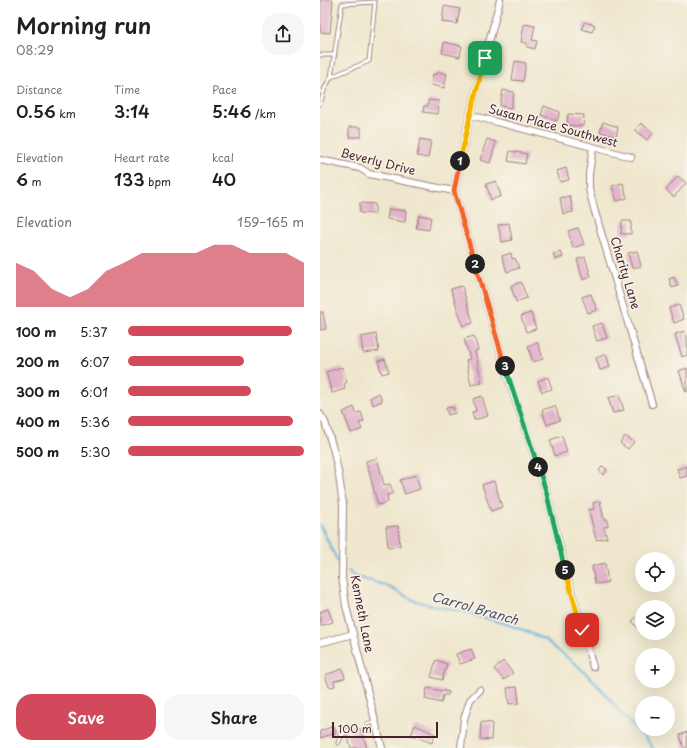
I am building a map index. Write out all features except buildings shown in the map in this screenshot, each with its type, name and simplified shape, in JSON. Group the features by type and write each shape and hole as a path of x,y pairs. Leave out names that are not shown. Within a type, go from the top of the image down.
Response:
{"street":[{"path":"500,0 470,116 454,191 508,377 546,491 567,576 593,667"},
{"name":"Susan Place Southwest","path":"470,116 631,157"},
{"name":"Charity Lane","path":"592,147 589,189 652,404"},
{"name":"Beverly Drive","path":"320,160 360,168 369,174 454,191"},
{"name":"Kenneth Lane","path":"320,414 325,422 334,452 343,505 342,578 346,606 382,748"},
{"path":"320,643 353,634"},
{"path":"461,748 464,719 470,700 480,690"}],"lane":[{"path":"320,104 325,88 331,77 342,0"},
{"path":"331,77 369,61 375,2 342,4"},
{"path":"320,55 335,55"},
{"path":"367,724 375,721"},
{"path":"338,743 342,735 350,729"}],"waterway":[{"path":"320,525 338,562"},
{"name":"Carrol Branch","path":"348,571 354,576 385,585 413,600 433,606 465,612 506,624 545,640 578,666 594,681 621,714 653,748"}],"route":[{"path":"485,58 470,116 454,191 458,210 508,377 546,491 582,630"}]}
